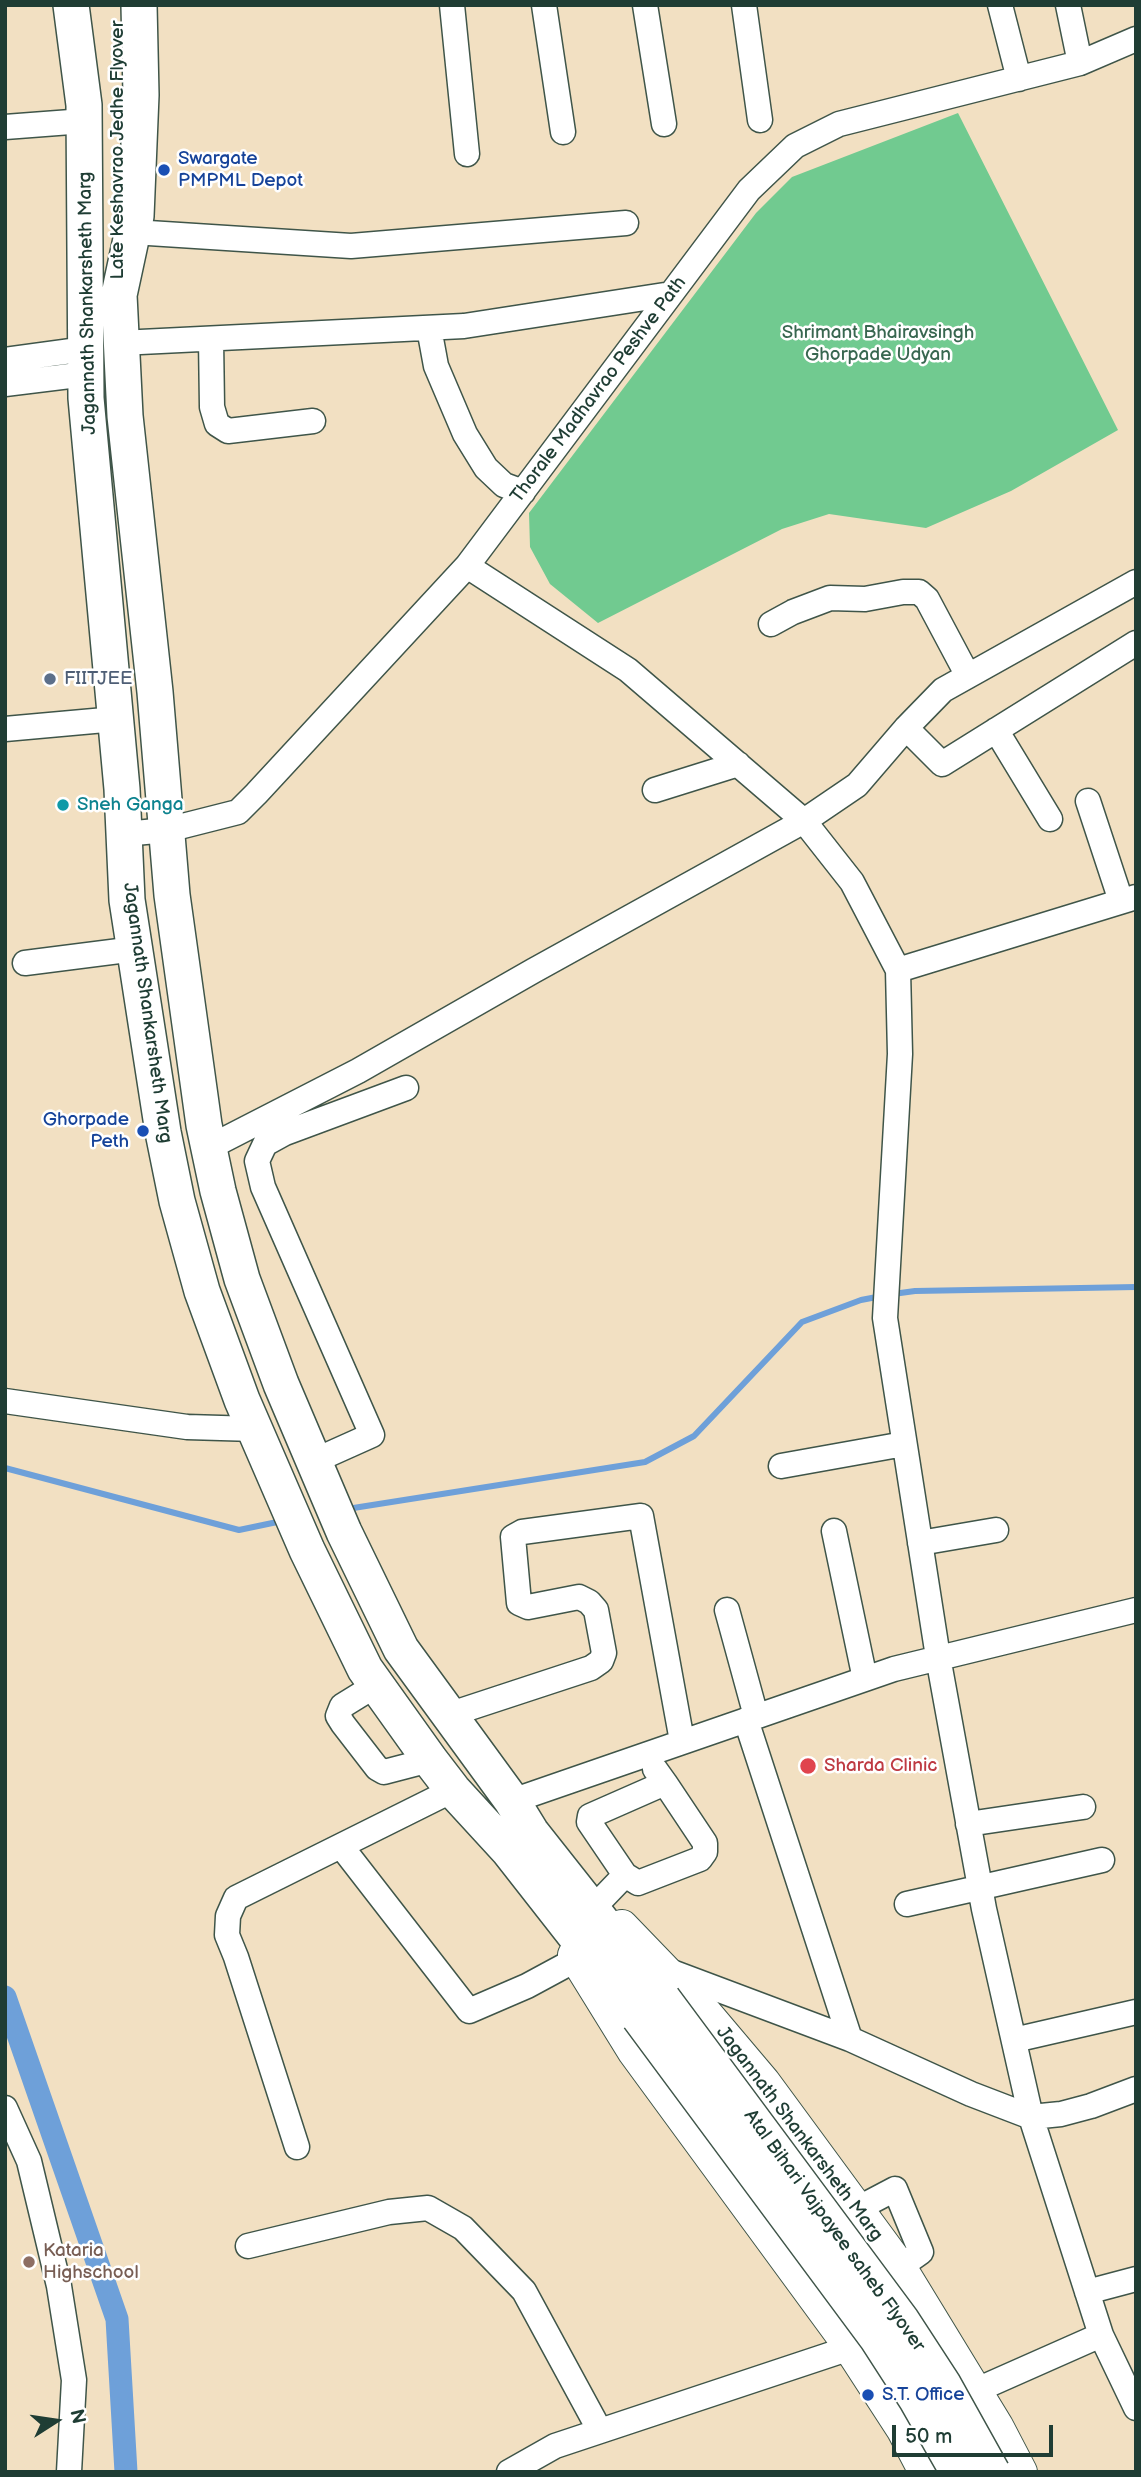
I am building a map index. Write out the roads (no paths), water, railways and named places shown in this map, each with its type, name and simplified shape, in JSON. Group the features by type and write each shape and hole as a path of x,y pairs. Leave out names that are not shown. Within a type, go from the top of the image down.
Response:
{"highway":[{"name":"Jagannath Shankarsheth Marg","path":"71,5 84,113 86,397 116,719 127,900 163,1132 177,1201 202,1291 281,1491 365,1669 453,1790 520,1842 655,1995"},
{"path":"84,113 89,5"},
{"name":"Late Keshavrao Jedhe Flyover","path":"117,5 125,223"},
{"name":"Jagannath Shankarsheth Marg","path":"138,5 141,95 136,216 125,223 119,295 120,343 125,416 155,692 172,895 208,1147 242,1279 281,1384 358,1560 401,1649 512,1801 520,1842"},
{"name":"Atal Bihari Vajpayee saheb Flyover","path":"655,1995 917,2400 958,2472"},
{"name":"Atal Bihari Vajpayee saheb Flyover","path":"655,1995 902,2321 943,2384 992,2472"}],"main road":[{"name":"Jagannath Shankarsheth Marg","path":"520,1842 599,1902 655,1995 704,2011 764,2082 900,2267 975,2389 1021,2472"},
{"name":"Jagannath Shankarsheth Marg","path":"520,1842 577,1959 635,2052 850,2348 903,2430 925,2472"}],"street":[{"path":"452,5 467,154"},
{"path":"544,5 563,132"},
{"path":"645,5 664,124"},
{"path":"744,5 760,120"},
{"path":"1000,5 1019,79"},
{"path":"1068,5 1080,62"},
{"name":"Thorale Madhavrao Peshve Path","path":"124,834 167,830 237,812 467,566 749,190 795,146 839,124 1080,62 1136,39"},
{"path":"5,127 84,113"},
{"path":"125,223 351,246 626,223"},
{"path":"120,343 464,326 671,294"},
{"path":"429,328 436,366 465,434 486,468 504,485 523,492"},
{"path":"211,339 212,407 217,424 228,431 313,421"},
{"path":"5,360 86,361"},
{"path":"5,384 86,361"},
{"path":"467,566 628,670 804,821 852,882 898,970 900,1054 885,1318 938,1657 980,1887 1031,2117 1101,2335 1129,2378 1136,2408"},
{"path":"208,1147 358,1071 804,821 857,785 943,690 1136,582"},
{"path":"771,624 793,612 830,598 865,599 919,592 927,599 968,676"},
{"path":"906,728 942,764 1136,643"},
{"path":"5,729 116,719"},
{"path":"996,730 1050,819"},
{"path":"655,790 738,764"},
{"path":"898,970 1128,899 1088,801"},
{"path":"25,963 135,949"},
{"path":"316,1466 372,1435 263,1187 257,1161 265,1144 285,1133 406,1088"},
{"path":"5,1401 187,1427 255,1429"},
{"path":"781,1466 904,1444"},
{"path":"448,1714 591,1668 601,1661 604,1653 596,1610 589,1602 579,1597 528,1607 519,1603 513,1537 522,1532 641,1516 682,1741"},
{"path":"920,1543 996,1530"},
{"path":"834,1531 865,1679"},
{"path":"727,1610 751,1718 850,2039"},
{"path":"512,1801 865,1679 938,1657 1136,1610"},
{"path":"376,1685 342,1706 338,1716 343,1724 377,1768 384,1772 430,1760"},
{"path":"645,1754 665,1783 705,1843 705,1852 700,1859 638,1882 625,1875 589,1822 590,1816 665,1783"},
{"path":"298,2147 227,1934 228,1916 236,1898 453,1790"},
{"path":"968,1824 1083,1807"},
{"path":"341,1846 469,2011 527,1986 577,1959"},
{"path":"907,1904 1102,1860"},
{"path":"599,1902 625,1875"},
{"path":"655,1995 850,2039 971,2094 1031,2117 1061,2114 1136,2089"},
{"path":"1014,2040 1136,2012"},
{"path":"5,2108 29,2161 59,2286 74,2380 69,2472"},
{"path":"858,2209 895,2189 921,2252 900,2267"},
{"path":"248,2246 389,2212 428,2208 463,2228 524,2291 600,2431"},
{"path":"1087,2292 1136,2278"},
{"path":"903,2430 975,2389 1101,2335"},
{"path":"509,2472 555,2446 850,2348"}],"waterway":[{"path":"893,1294 915,1291 1136,1287"},
{"path":"347,1509 645,1462 694,1436 802,1322 861,1300 882,1296"},
{"path":"5,1468 239,1530 282,1521"},
{"path":"5,1997 117,2319 126,2472"}],"place":[{"name":"Swargate PMPML Depot","path":"164,170"},
{"name":"FIITJEE","path":"50,679"},
{"name":"Sneh Ganga","path":"63,805"},
{"name":"Ghorpade Peth","path":"143,1131"},
{"name":"Sharda Clinic","path":"808,1766"},
{"name":"Kataria Highschool","path":"29,2262"},
{"name":"S.T. Office","path":"868,2395"}],"park label":[{"name":"Shrimant Bhairavsingh Ghorpade Udyan","path":"878,344"}]}
